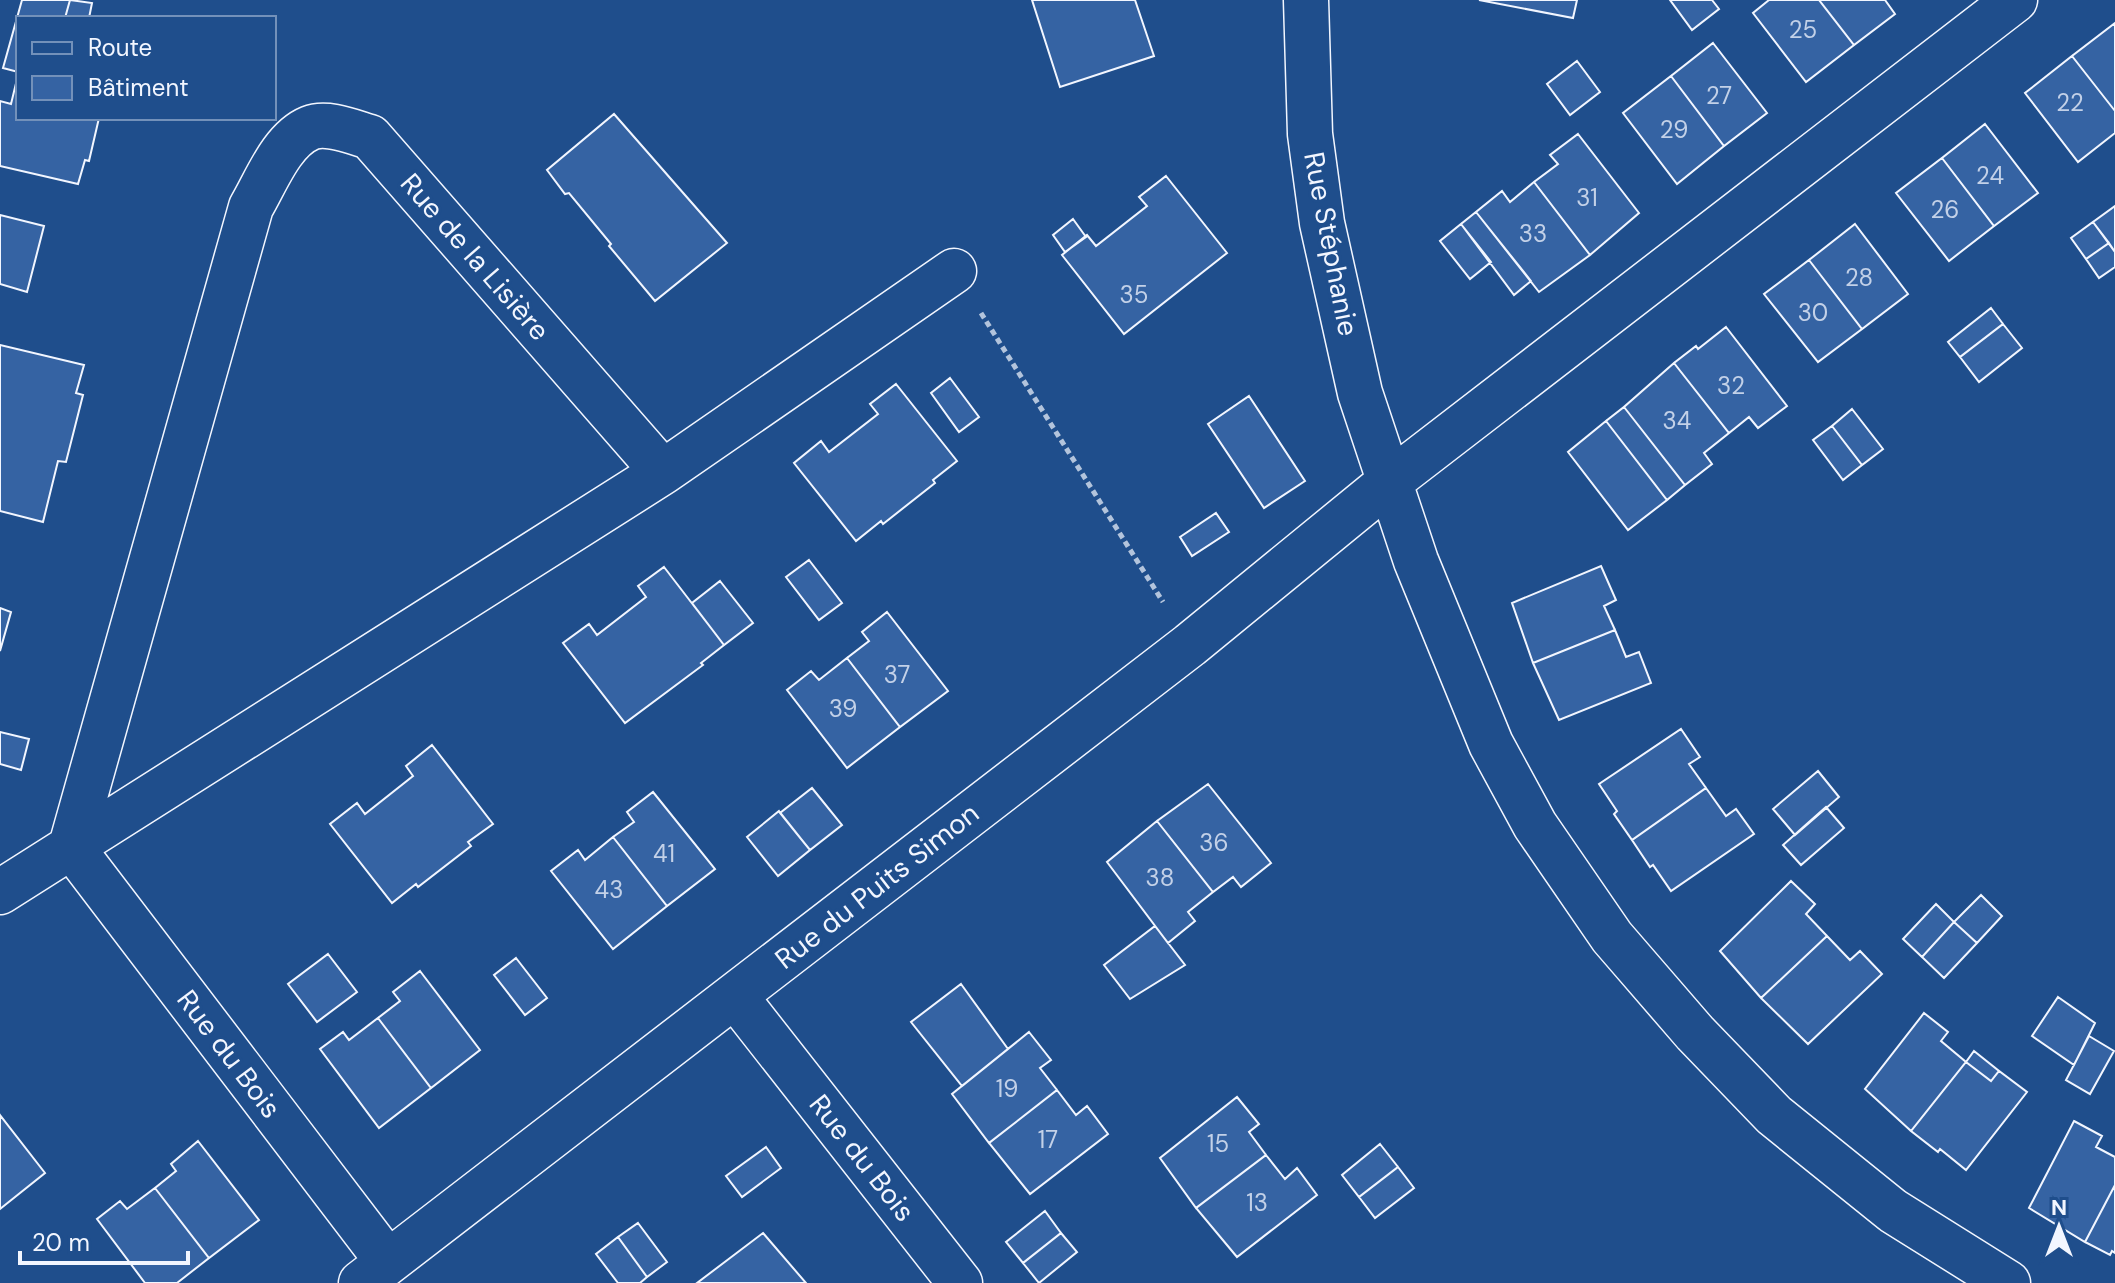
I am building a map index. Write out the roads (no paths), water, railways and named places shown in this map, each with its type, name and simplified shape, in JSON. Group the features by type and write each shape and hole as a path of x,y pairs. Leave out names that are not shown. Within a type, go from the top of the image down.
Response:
{"street":[{"name":"Rue Stéphanie","path":"1306,0 1310,134 1322,223 1360,393 1416,561 1491,744 1535,825 1612,937 1695,1033 1774,1115 1893,1211 2008,1283"},
{"name":"Rue du Puits Simon","path":"374,1273 1190,645 1388,483 2015,0"},
{"name":"Rue de la Lisière","path":"71,846 251,207 289,143 311,127 339,128 370,137 663,472"},
{"path":"0,892 663,472 954,271"},
{"name":"Rue du Bois","path":"71,846 374,1273"},
{"name":"Rue du Bois","path":"735,996 960,1283"}]}
